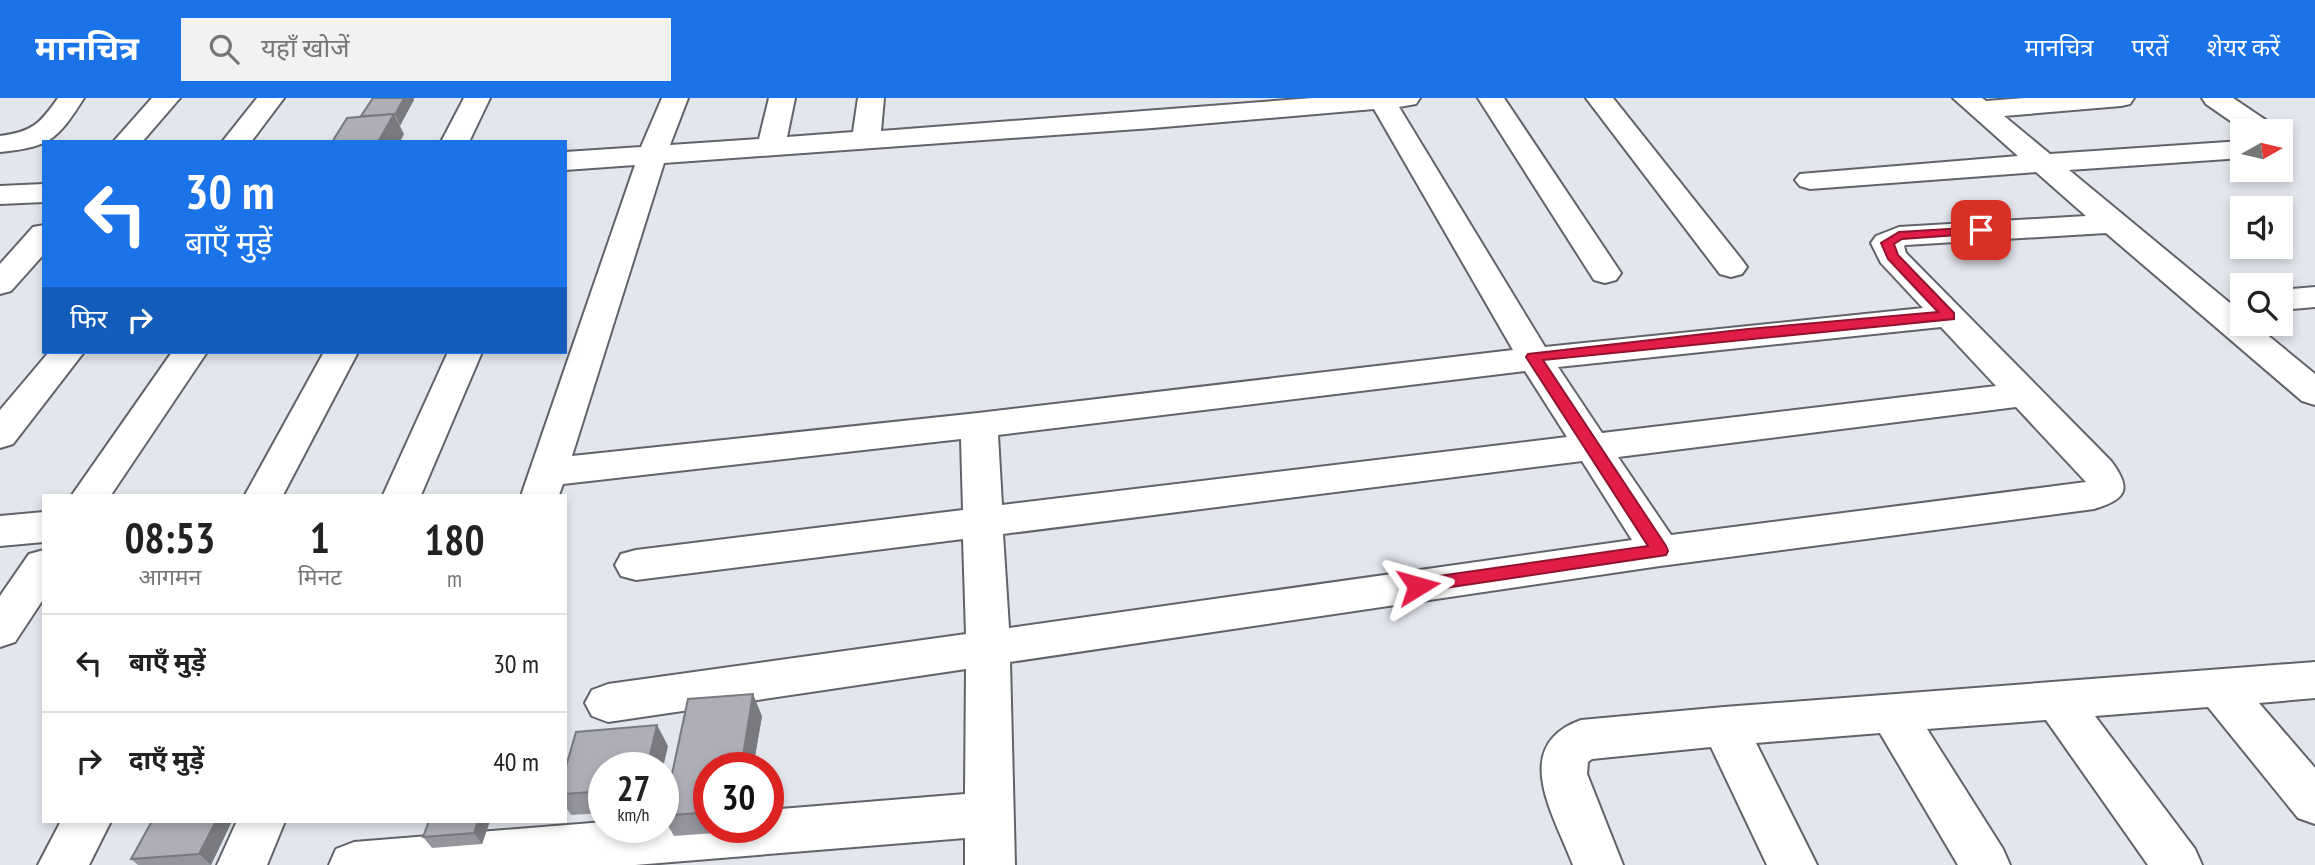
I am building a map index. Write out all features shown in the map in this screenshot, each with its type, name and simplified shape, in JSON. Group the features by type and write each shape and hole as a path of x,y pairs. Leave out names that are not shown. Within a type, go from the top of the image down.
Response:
{"street":[{"path":"0,144 40,138 71,98"},
{"path":"129,140 167,98"},
{"path":"238,140 271,98"},
{"path":"456,140 477,98"},
{"path":"675,98 652,156 544,484 979,425 1534,357 1748,333 1949,316"},
{"path":"771,148 782,98"},
{"path":"866,141 871,98"},
{"path":"1491,98 1605,274"},
{"path":"1599,98 1731,267"},
{"path":"1972,104 2121,98"},
{"path":"2215,98 2246,119"},
{"path":"567,161 866,141 1101,111 1394,99 1534,357 1660,551"},
{"path":"1972,104 2115,223 2227,303 2313,390"},
{"path":"1810,180 2230,150"},
{"path":"0,195 42,193"},
{"path":"607,703 1660,551 2094,495 2105,490 2105,480 2098,470 1892,256 1887,243 1899,236 2115,223"},
{"path":"0,284 42,236"},
{"path":"2293,299 2315,297"},
{"path":"0,435 65,354"},
{"path":"92,494 189,354"},
{"path":"265,494 340,354"},
{"path":"402,494 464,354"},
{"path":"636,565 2024,394"},
{"path":"979,425 988,648 990,865"},
{"path":"0,531 42,527"},
{"path":"0,630 42,568"},
{"path":"1598,865 1563,774 1566,752 1581,740 1724,726 2315,680"},
{"path":"2220,689 2315,803"},
{"path":"2058,701 2177,865"},
{"path":"1893,714 1985,865"},
{"path":"1724,726 1792,865"},
{"path":"354,865 419,848 990,814"},
{"path":"64,865 87,823"},
{"path":"242,865 260,823"}],"building":[{"path":"373,98 404,98 395,115 361,116"},
{"path":"394,114 379,140 333,140 347,118"},
{"path":"753,694 744,752 693,752 693,813 679,815 679,752 677,752 688,699"},
{"path":"657,725 651,752 588,752 588,792 567,794 567,763 576,732"},
{"path":"151,823 215,823 199,854 131,859"},
{"path":"428,823 477,823 474,833 423,837"}],"route":[{"path":"1418,586 1660,551 1534,357 1748,333 1949,316 1892,256 1887,243 1899,236 1981,230"}]}
